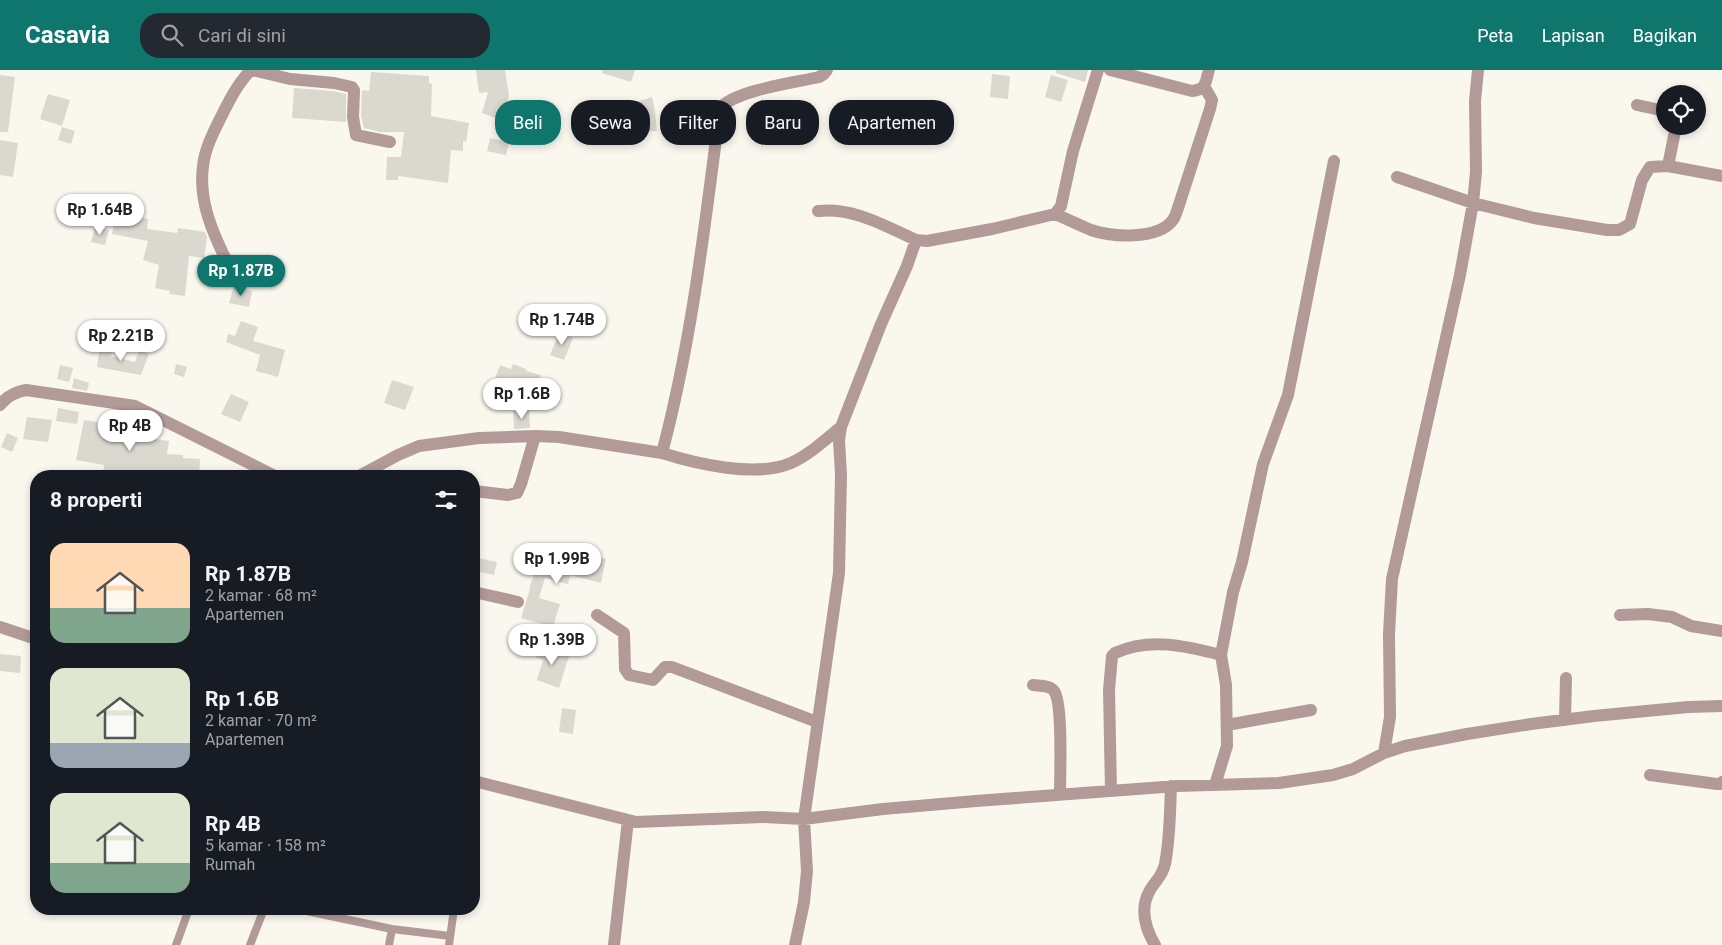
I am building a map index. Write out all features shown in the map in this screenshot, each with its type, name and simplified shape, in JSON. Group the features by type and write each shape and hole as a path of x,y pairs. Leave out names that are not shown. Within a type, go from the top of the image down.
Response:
{"street":[{"path":"230,268 213,235 207,216 202,184 203,164 212,136 230,98 243,77 252,70 290,79 344,84 352,87 354,90 353,117 356,135 390,142"},
{"path":"662,453 679,389 707,213 720,108 727,101 740,95 819,77 827,70"},
{"path":"1055,214 1061,206 1073,150 1098,70"},
{"path":"1110,70 1192,91 1200,90 1204,86 1209,70"},
{"path":"1384,753 1390,716 1392,579 1460,275 1473,203 1476,172 1475,101 1478,70"},
{"path":"818,211 830,210 856,214 879,222 916,240 928,241 992,229 1055,214 1092,230 1115,235 1142,235 1158,230 1172,222 1177,211 1210,109 1212,100 1204,86"},
{"path":"1637,105 1656,109"},
{"path":"1668,166 1674,135"},
{"path":"1215,785 1227,746 1226,685 1221,655 1233,592 1242,562 1263,464 1288,395 1334,161"},
{"path":"1398,177 1473,203 1543,220 1618,230 1630,224 1642,180 1650,167 1668,166 1722,176"},
{"path":"795,945 804,902 807,871 804,819 839,573 841,475 839,440 841,427 916,240"},
{"path":"0,404 17,392 26,390 135,406 263,470"},
{"path":"370,470 419,446 479,438 535,436 566,438 662,453 685,460 732,469 756,469 777,467 790,463 815,449 841,427"},
{"path":"480,492 508,494 516,492 521,484 535,436"},
{"path":"480,593 518,602"},
{"path":"1620,615 1648,614 1672,617 1690,626 1722,631"},
{"path":"597,615 624,633 625,669 629,675 653,680 665,667 672,667 817,722"},
{"path":"0,627 30,637"},
{"path":"1110,791 1109,690 1112,656 1115,653 1151,643 1194,648 1221,655"},
{"path":"1565,720 1566,678"},
{"path":"1033,685 1051,688 1056,693 1060,723 1060,794"},
{"path":"480,784 641,822 763,817 804,819 883,809 1060,794 1171,786 1279,782 1333,776 1353,770 1384,753 1405,746 1467,734 1565,720 1688,706 1722,706"},
{"path":"1227,725 1311,710"},
{"path":"1650,774 1717,784 1722,782"},
{"path":"1155,945 1145,926 1144,906 1150,890 1163,873 1167,853 1171,786"},
{"path":"614,945 628,820"}],"lane":[{"path":"176,945 187,915"},
{"path":"250,945 262,915"},
{"path":"326,915 392,929 450,936"},
{"path":"448,945 453,915"},
{"path":"389,945 392,929"}],"building":[{"path":"476,70 505,70 509,96 508,100 495,100 495,118 482,113 488,92 479,93"},
{"path":"602,70 635,70 631,82 602,73"},
{"path":"1056,70 1088,70 1085,82 1056,73"},
{"path":"371,72 429,76 429,83 432,84 431,116 469,123 466,142 463,141 463,151 451,150 448,183 398,176 398,180 386,180 387,157 401,157 404,132 380,132 364,128 361,116 362,90 369,91"},
{"path":"992,74 1010,76 1008,99 990,97"},
{"path":"0,75 15,77 8,132 0,132"},
{"path":"1051,75 1068,80 1061,102 1045,97"},
{"path":"294,88 346,94 346,122 292,118"},
{"path":"48,94 70,100 62,126 40,119"},
{"path":"652,97 657,131 650,131 650,100 642,100"},
{"path":"62,127 75,131 71,144 58,140"},
{"path":"490,138 495,139 495,145 508,145 506,155 487,151"},
{"path":"0,140 18,143 13,177 0,175"},
{"path":"117,212 148,219 147,229 177,233 178,228 205,232 207,237 204,258 189,256 185,296 169,294 170,291 155,288 159,265 143,260 148,241 112,234"},
{"path":"95,227 109,230 105,245 91,242"},
{"path":"234,286 252,291 249,307 229,303"},
{"path":"554,305 566,307 562,331 550,329"},
{"path":"241,321 258,327 253,341 285,350 278,377 256,371 260,355 226,342 228,334 235,336"},
{"path":"559,333 573,338 564,360 550,355"},
{"path":"100,345 113,347 111,356 135,362 139,350 149,354 141,375 97,367"},
{"path":"176,364 187,367 184,377 174,374"},
{"path":"513,364 526,369 526,371 541,375 535,396 528,394 528,397 493,384 500,365 511,369"},
{"path":"60,365 73,368 69,382 57,379"},
{"path":"74,378 89,383 87,391 72,388"},
{"path":"392,380 414,387 405,410 384,403"},
{"path":"231,394 249,402 240,422 221,414"},
{"path":"58,408 79,412 77,424 56,421"},
{"path":"529,410 530,428 514,429 513,411"},
{"path":"27,417 52,420 48,442 23,439"},
{"path":"84,420 125,426 124,432 137,432 137,437 169,441 167,454 183,455 183,458 200,459 199,470 104,470 104,465 76,460"},
{"path":"7,433 18,438 12,452 1,447"},
{"path":"544,553 591,566 594,556 606,559 601,583 570,575 568,584 545,578 539,598 560,604 553,627 521,618 535,572 537,573"},
{"path":"480,558 497,562 494,575 480,572"},
{"path":"539,646 569,656 559,688 537,680 543,660 535,657"},
{"path":"0,654 21,656 20,673 0,671"},
{"path":"562,708 576,710 573,734 559,732"}]}
